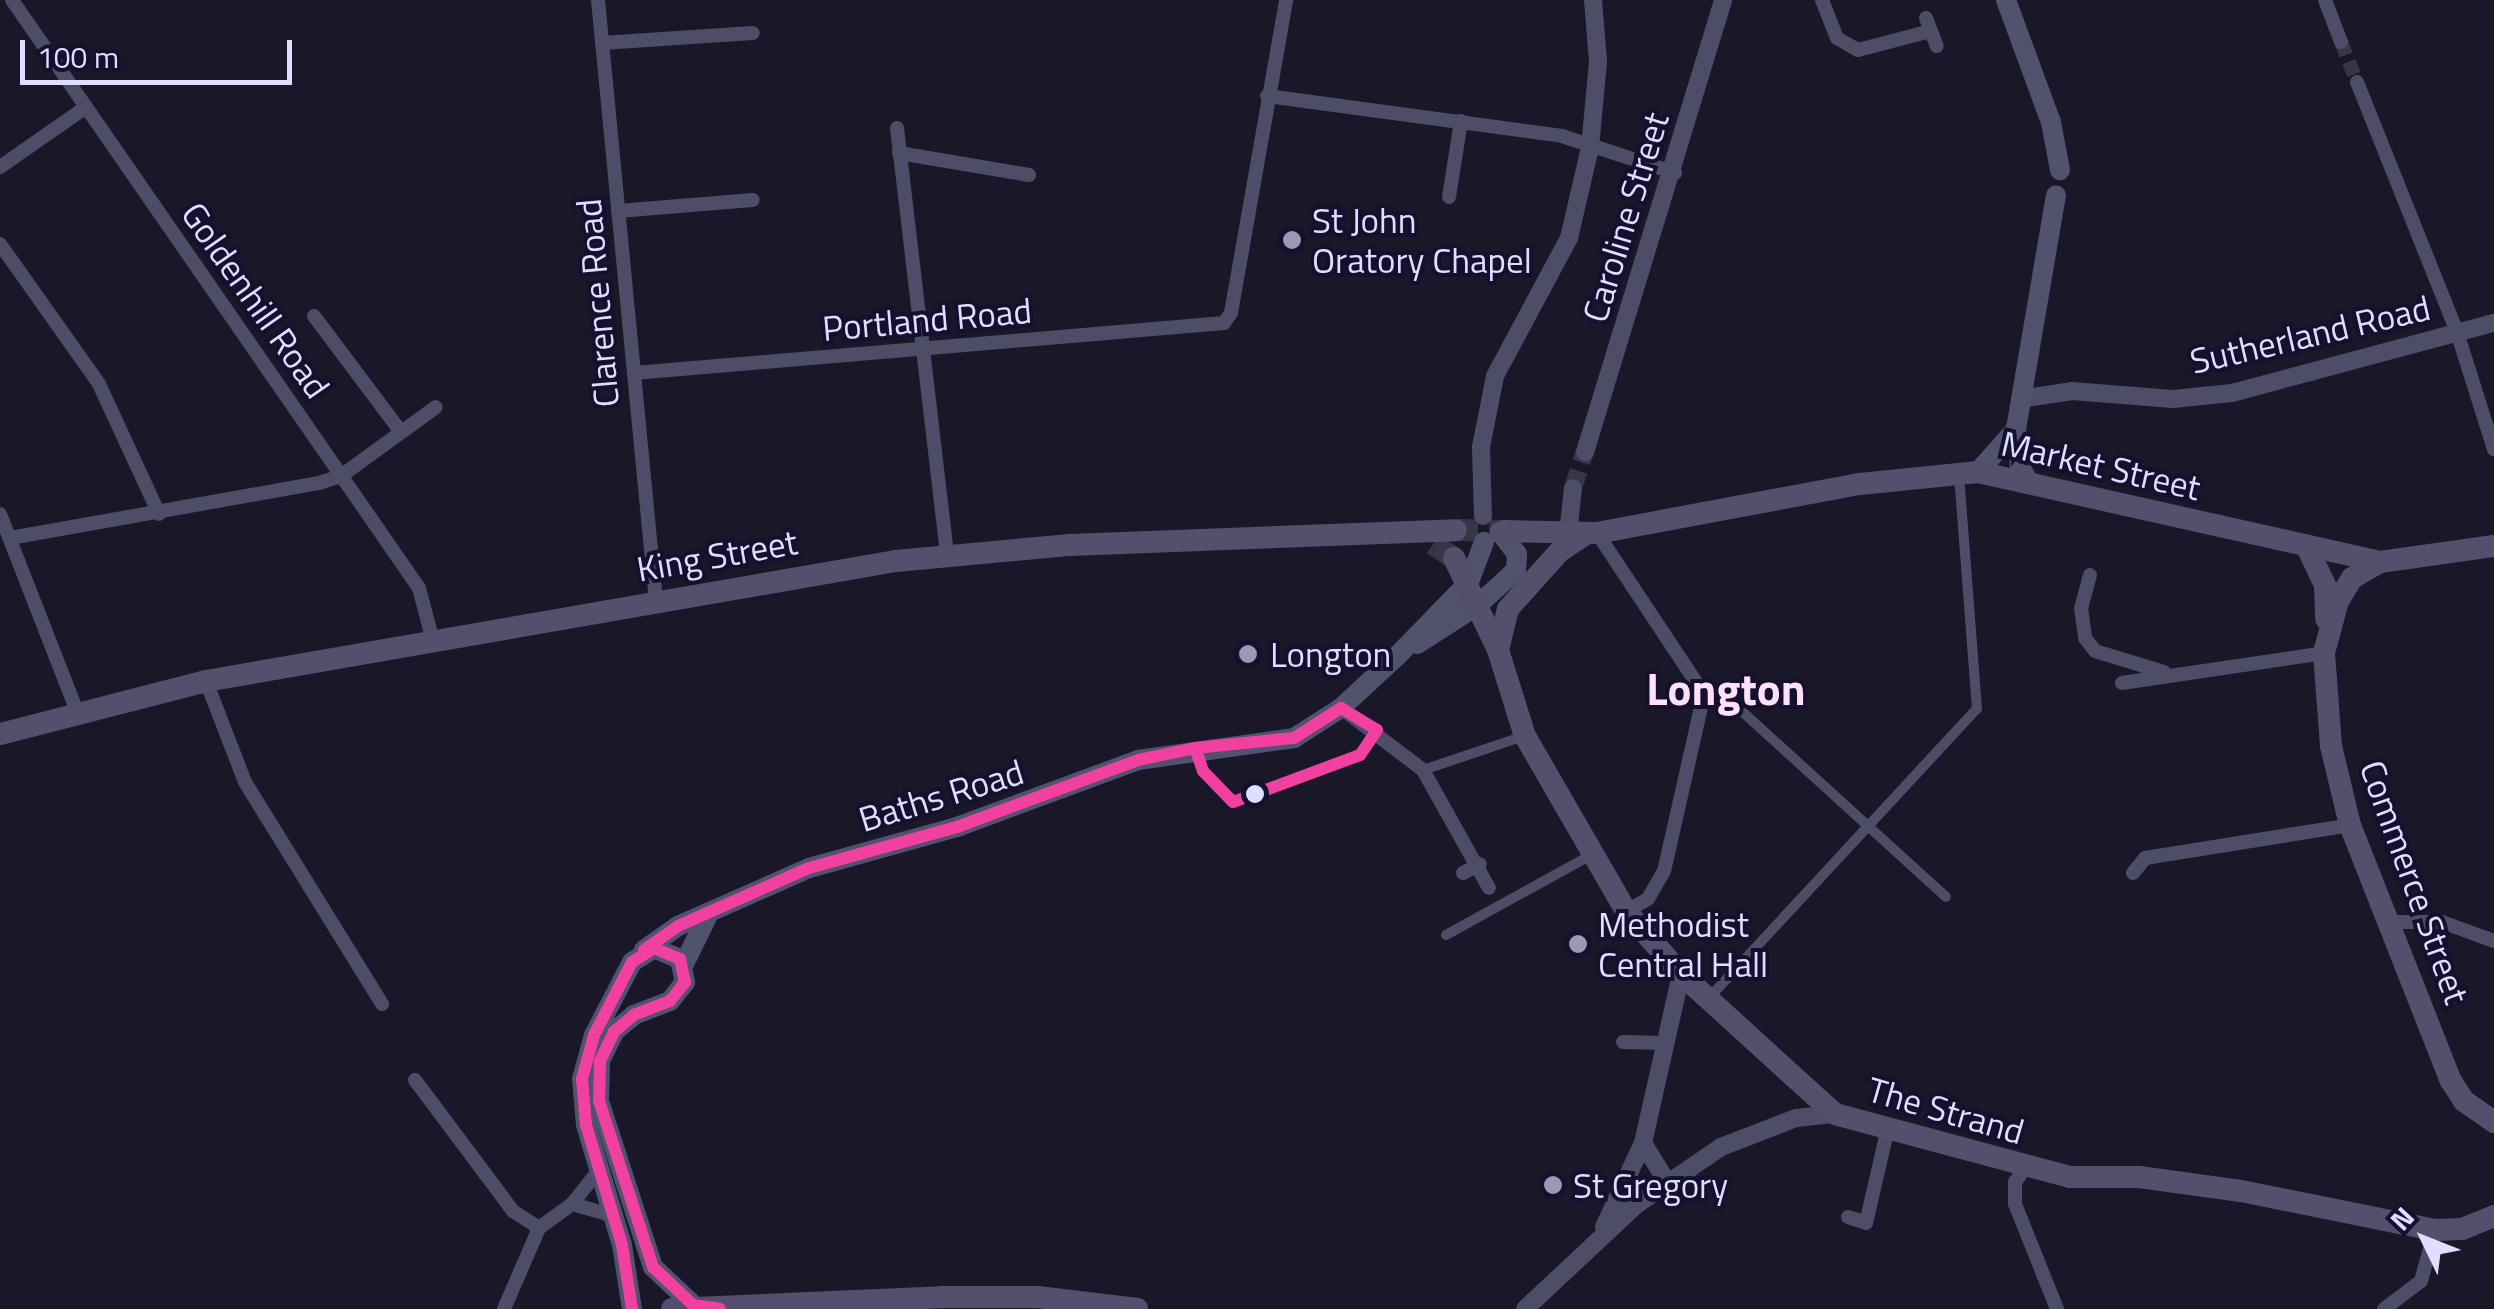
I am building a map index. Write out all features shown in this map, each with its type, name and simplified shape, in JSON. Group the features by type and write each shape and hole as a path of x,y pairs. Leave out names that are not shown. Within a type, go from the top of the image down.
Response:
{"main road":[{"path":"2006,0 2051,122 2060,170"},
{"path":"2030,484 2020,467 2016,428 2056,195"},
{"path":"1969,472 2016,428"},
{"name":"Market Street","path":"1584,534 1720,507 1969,472 2380,562 2494,546"},
{"name":"King Street","path":"0,734 206,681 656,601 946,555 1182,540 1409,535 1456,530"},
{"path":"1496,535 1584,534"},
{"path":"1498,650 1508,610 1559,552 1584,534"},
{"path":"1409,535 1433,544"},
{"path":"1398,656 1469,582 1496,535"},
{"path":"1398,656 1478,605 1516,570 1517,554 1496,535"},
{"name":"Commerce Street","path":"2306,547 2325,585 2331,746 2350,825 2451,1082 2471,1108 2494,1122"},
{"name":"The Strand","path":"1454,558 1469,582 1498,650 1526,736 1626,911 1681,974 1835,1114 2024,1170 2224,1189 2435,1230 2462,1229 2494,1216"},
{"name":"Commerce Street","path":"2326,648 2352,578 2380,562"},
{"name":"Baths Road","path":"632,1309 614,1216 586,1125 584,1064 644,950 709,913 808,868 957,827 1138,760 1195,748 1294,738 1341,708 1398,656"},
{"path":"709,913 683,966 681,992 614,1032 600,1061 598,1100 652,1267 682,1307 942,1296 1038,1297 1137,1309"},
{"path":"644,950 667,949 683,966"},
{"path":"628,977 638,998 659,1004"}],"street":[{"name":"Goldenhill Road","path":"12,0 420,588 433,641"},
{"name":"Clarence Road","path":"598,0 656,601"},
{"path":"1286,0 1267,96 1562,136 1675,173"},
{"path":"1483,516 1481,447 1495,376 1569,238 1590,148 1598,61 1593,0"},
{"name":"Caroline Street","path":"1585,452 1675,173 1721,0"},
{"path":"1822,0 1837,38 1858,50 1929,24 1937,46"},
{"path":"2324,0 2341,42"},
{"path":"602,43 753,33"},
{"path":"2358,82 2457,332 2494,449"},
{"name":"Portland Road","path":"634,374 1224,323 1267,96"},
{"path":"0,167 86,106"},
{"path":"1449,197 1461,121"},
{"path":"897,128 918,349 946,555"},
{"path":"899,153 1029,175"},
{"path":"618,211 753,200"},
{"path":"0,244 99,384 159,514"},
{"path":"314,316 401,432"},
{"name":"Sutherland Road","path":"2020,399 2072,392 2173,399 2232,393 2494,323"},
{"path":"10,538 159,514 341,476 436,407"},
{"path":"1708,998 1977,709 1969,472"},
{"path":"1574,488 1584,534 1704,694 1735,705 1946,897"},
{"path":"0,514 78,712"},
{"path":"2090,576 2081,608 2085,638 2095,652 2175,674"},
{"path":"2122,683 2326,648"},
{"path":"206,681 245,782 382,1004"},
{"path":"1626,911 1648,899 1664,871 1704,694"},
{"path":"1341,708 1408,752 1423,770 1480,864 1489,888"},
{"path":"1423,770 1526,736"},
{"path":"2134,873 2145,858 2350,825"},
{"path":"1446,934 1592,854"},
{"path":"1463,873 1480,864"},
{"path":"2390,922 2442,922 2494,941"},
{"path":"1598,1236 1644,1143 1681,974"},
{"path":"1623,1042 1666,1043"},
{"path":"415,1080 504,1200 539,1228"},
{"path":"1524,1309 1598,1236 1667,1182 1736,1140 1796,1118 1835,1114"},
{"path":"1848,1217 1866,1223 1887,1132"},
{"path":"1644,1143 1667,1182"},
{"path":"504,1309 539,1228 572,1204 600,1170"},
{"path":"2024,1170 2015,1182 2015,1204 2057,1309"},
{"path":"572,1204 614,1216"},
{"path":"2390,1307 2420,1281 2435,1230"}],"tunnel":[{"path":"2341,42 2357,82"},
{"path":"1573,488 1585,452"},
{"path":"1456,530 1504,531"},
{"path":"1433,544 1454,558"}],"transit line":[{"path":"1341,708 1377,730 1360,755 1233,802 1203,771 1195,748 1294,738 1341,708"},
{"path":"644,950 678,926 809,868 957,827 1138,760 1195,748"},
{"path":"632,1309 622,1245 586,1125 582,1079 594,1035 632,962 654,948 680,959 685,982 670,1001 634,1015 614,1032 600,1061 599,1101 653,1267 693,1305 720,1309"}],"place":[{"name":"St John Oratory Chapel","path":"1292,240"},
{"name":"Longton","path":"1248,654"},
{"name":"Methodist Central Hall","path":"1578,944"},
{"name":"St Gregory","path":"1553,1185"}],"district":[{"name":"Longton","path":"1726,689"}]}
